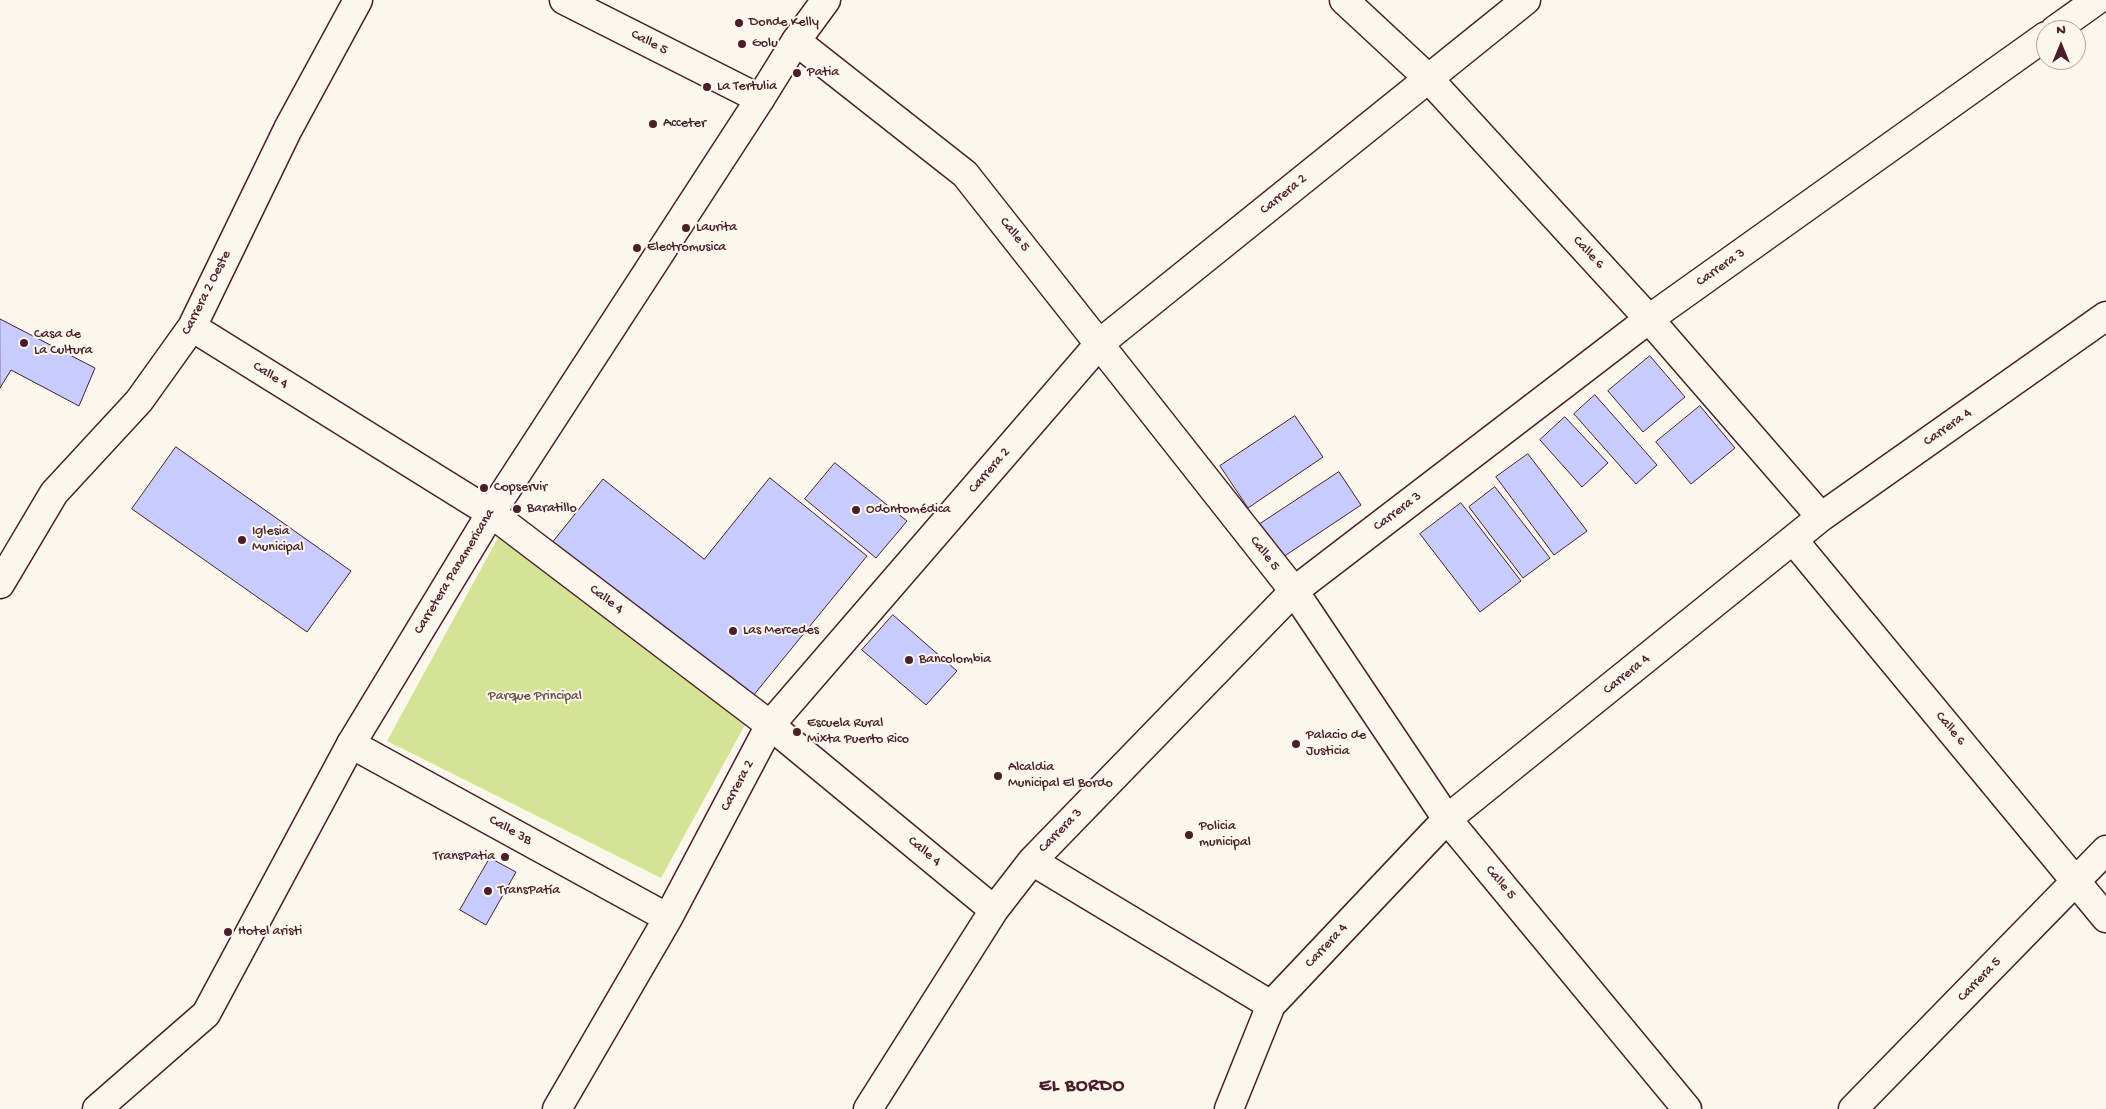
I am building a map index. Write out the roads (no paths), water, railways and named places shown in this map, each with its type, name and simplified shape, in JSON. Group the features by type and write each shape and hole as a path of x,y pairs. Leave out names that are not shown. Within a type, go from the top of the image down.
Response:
{"main road":[{"name":"Carrera 2 Oeste","path":"0,584 54,493 139,401 192,327 288,129 358,0"},
{"name":"Calle 5","path":"564,0 760,98"},
{"name":"Carretera Panamericana","path":"97,1109 206,1014 351,744 491,513 796,40 826,0"},
{"name":"Calle 6","path":"1344,0 1428,78 1649,319 1821,518"},
{"name":"Carrera 2","path":"557,1109 668,918 770,725 1100,343 1526,0"},
{"path":"2069,20 2097,0"},
{"name":"Calle 5","path":"796,40 965,174 1294,591 1447,819 1687,1109"},
{"name":"Carrera 3","path":"868,1109 994,910 1032,861 1294,591 1649,319 2036,43"},
{"name":"Carrera 4","path":"1229,1109 1271,1005 1447,819 1821,518 2106,316"},
{"name":"Calle 4","path":"192,327 491,513 770,725 994,910"},
{"name":"Calle 6","path":"1794,540 2106,918"},
{"name":"Calle 3B","path":"351,744 668,918"},
{"name":"Carrera 5","path":"1853,1109 2106,850"},
{"path":"1032,861 1271,1005"}],"place":[{"name":"Donde Kelly","path":"739,23"},
{"name":"Golu","path":"742,44"},
{"name":"Patia","path":"797,73"},
{"name":"La Tertulia","path":"707,87"},
{"name":"Acceter","path":"653,124"},
{"name":"Laurita","path":"686,228"},
{"name":"Electromusica","path":"637,248"},
{"name":"Casa de La Cultura","path":"24,343"},
{"name":"Copservir","path":"484,488"},
{"name":"Baratillo","path":"517,509"},
{"name":"Odontomédica","path":"856,510"},
{"name":"Iglesia Municipal","path":"242,540"},
{"name":"Las Mercedes","path":"733,631"},
{"name":"Bancolombia","path":"909,660"},
{"name":"Escuela Rural Mixta Puerto Rico","path":"797,732"},
{"name":"Palacio de Justicia","path":"1296,744"},
{"name":"Alcaldia Municipal El Bordo","path":"998,776"},
{"name":"Policia municipal","path":"1189,835"},
{"name":"TransPatia","path":"505,857"},
{"name":"TransPatía","path":"488,891"},
{"name":"Hotel aristi","path":"228,932"}],"district":[{"name":"EL BORDO","path":"1082,1087"}],"park label":[{"name":"Parque Principal","path":"535,697"}]}
